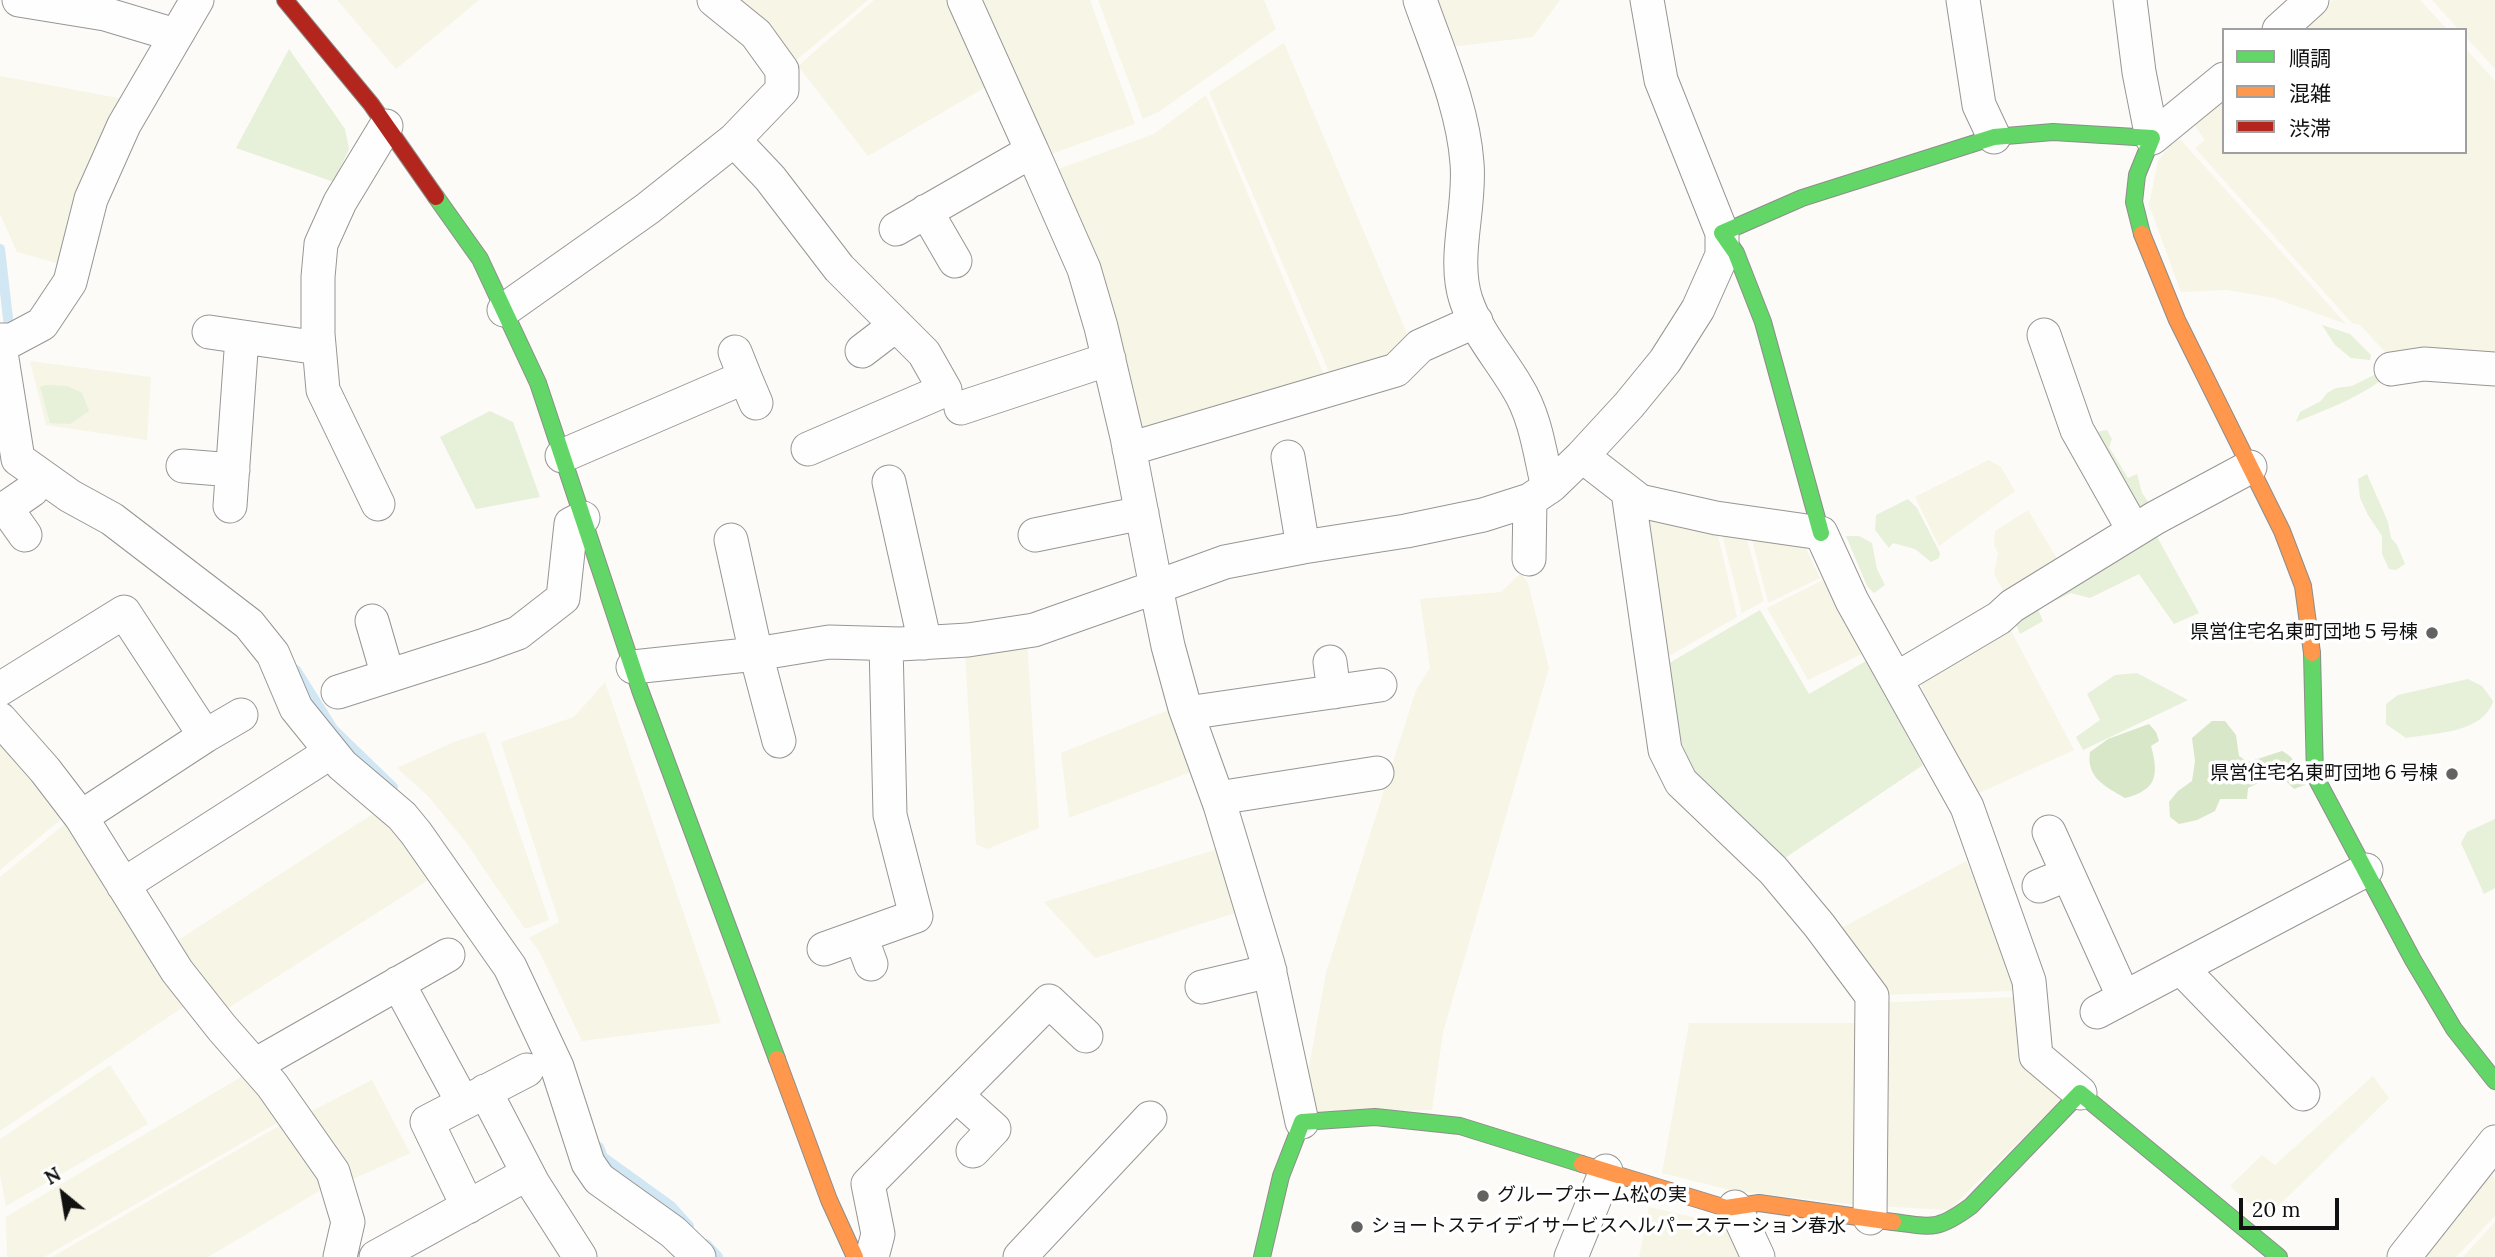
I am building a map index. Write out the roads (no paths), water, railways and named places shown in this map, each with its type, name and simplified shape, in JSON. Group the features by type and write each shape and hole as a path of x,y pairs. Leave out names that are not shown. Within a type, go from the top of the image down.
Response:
{"street":[{"path":"19,0 105,15 175,35"},
{"path":"197,0 124,125 91,198 70,282 42,324 4,342 18,459 70,496 111,519 249,624 272,654 296,708 342,765 402,816 510,967 557,1067 588,1163 599,1180 673,1232 699,1257"},
{"path":"504,310 647,209 734,140 782,90 782,69 756,34 714,0"},
{"path":"964,0 1084,268 1109,359 1168,646 1270,971 1302,1122 1281,1176 1262,1257"},
{"path":"1420,0 1452,91 1467,162 1462,281 1466,301 1481,333 1518,388 1530,413 1539,494 1529,559"},
{"path":"1647,0 1661,80 1722,233 1736,253 1763,322 1821,533 1852,601 1967,807 2029,981 2036,1056 2279,1257"},
{"path":"1963,0 1979,105 1994,137"},
{"path":"2130,0 2139,72 2152,138"},
{"path":"2280,28 2312,0"},
{"path":"289,2 370,104 480,259 538,383 632,667 829,1200 855,1257"},
{"path":"2222,81 2152,138 2137,175 2134,202 2144,243 2177,320 2282,531 2303,586 2312,653 2315,776 2413,960 2454,1029 2495,1081"},
{"path":"378,504 323,390 319,348 318,276 321,244 340,202 386,126"},
{"path":"1722,233 1802,198 1994,137 2053,131 2152,138"},
{"path":"734,140 770,178 772,204 925,353 945,390 808,449"},
{"path":"896,229 1032,150"},
{"path":"926,211 955,261"},
{"path":"632,667 755,654 829,642 925,643 968,640 1034,630 1225,562 1483,515 1539,494 1582,456 1665,361 1691,320 1722,255 1722,233"},
{"path":"1129,449 1396,370 1420,346 1476,321"},
{"path":"862,351 896,325"},
{"path":"209,332 319,348"},
{"path":"2044,335 2077,430 2134,531"},
{"path":"230,506 242,337"},
{"path":"961,408 1109,359"},
{"path":"2391,369 2424,363 2495,369"},
{"path":"562,456 745,377"},
{"path":"1582,456 1640,501 1716,518 1821,533"},
{"path":"1288,457 1303,547"},
{"path":"183,466 233,470"},
{"path":"1896,679 1999,618 2012,606 2134,531 2250,467"},
{"path":"889,482 925,643"},
{"path":"1628,492 1665,750 1673,769 1681,782 1773,870 1819,925 1872,996 1870,1218"},
{"path":"13,502 25,535"},
{"path":"1035,535 1142,513"},
{"path":"338,692 518,633 564,598 571,524 583,518"},
{"path":"731,540 755,654 779,741"},
{"path":"0,689 124,612 205,736"},
{"path":"372,621 388,676"},
{"path":"824,949 866,951 916,916 890,814 886,644"},
{"path":"1187,713 1332,677 1380,685"},
{"path":"81,817 241,715"},
{"path":"0,719 46,770 81,817 177,971 272,1085 333,1172 348,1222 340,1257"},
{"path":"123,886 320,760"},
{"path":"1217,798 1377,773"},
{"path":"2049,832 2054,880 2111,1005 2365,870"},
{"path":"255,1065 448,955"},
{"path":"2181,968 2303,1094"},
{"path":"1202,987 1270,971"},
{"path":"398,983 580,1257"},
{"path":"872,1257 878,1234 868,1184 1049,1001 1086,1036"},
{"path":"468,1207 427,1122 527,1070"},
{"path":"1302,1122 1375,1117 1460,1126 1726,1208 1759,1203 1932,1227 1952,1220 1970,1206 2080,1093"},
{"path":"956,1095 994,1129 973,1152"},
{"path":"1020,1257 1150,1118"},
{"path":"2404,1257 2495,1142"},
{"path":"1571,1257 1606,1171"},
{"path":"376,1257 527,1174 536,1187"},
{"path":"1735,1207 1758,1257"}],"waterway":[{"path":"0,249 10,336"},
{"path":"296,670 333,729 393,787"},
{"path":"599,1147 603,1157 671,1206 689,1226"},
{"path":"706,1244 718,1257"}],"place":[{"name":"県営住宅名東町団地５号棟","path":"2432,633"},
{"name":"県営住宅名東町団地６号棟","path":"2452,774"},
{"name":"グループホーム松の実","path":"1483,1196"},
{"name":"ショートステイデイサービスヘルパーステーション春水","path":"1357,1227"}]}
